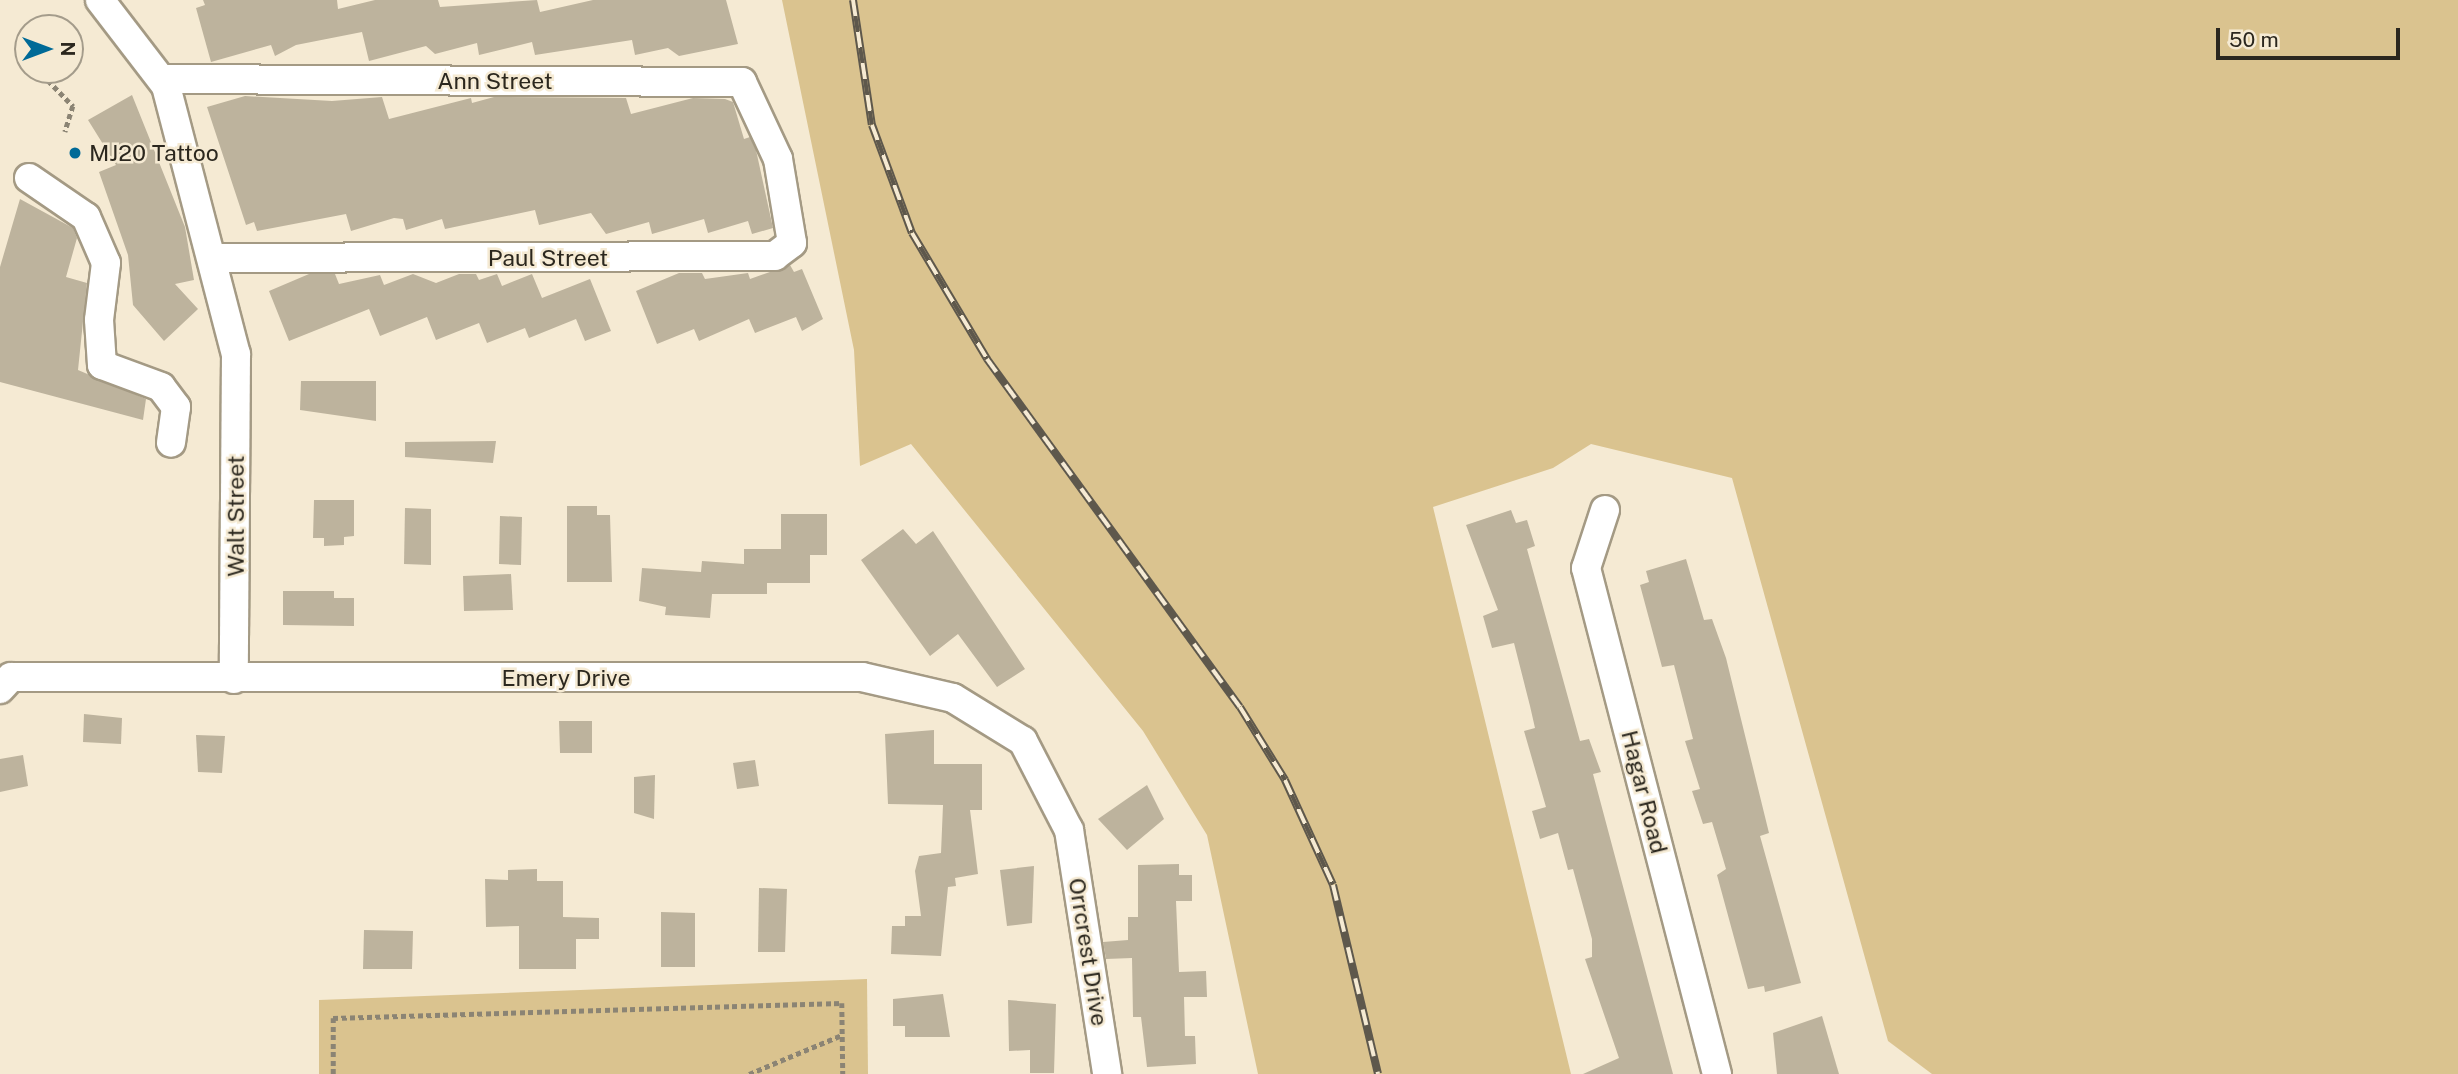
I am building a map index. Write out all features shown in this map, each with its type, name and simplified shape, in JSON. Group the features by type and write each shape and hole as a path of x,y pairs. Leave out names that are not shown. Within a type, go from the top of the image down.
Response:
{"street":[{"path":"100,0 162,79"},
{"name":"Ann Street","path":"162,79 742,82 778,159"},
{"name":"Walt Street","path":"162,79 213,258 236,354 234,679"},
{"name":"Paul Street","path":"213,258 775,256 792,243 778,159"},
{"path":"29,178 86,217 106,262 99,320 102,365 161,387 176,407 171,443"},
{"name":"Hagar Road","path":"1605,510 1586,568 1717,1074"},
{"name":"Emery Drive","path":"0,689 11,677 862,677 953,698 1023,741 1069,830"},
{"name":"Orrcrest Drive","path":"1069,830 1107,1074"}],"path":[{"path":"52,84 73,106 65,131"},
{"path":"333,1074 333,1018 842,1003 843,1074"},
{"path":"749,1074 842,1035"},
{"path":"764,1074 766,1066"}],"shaded area":[{"path":"782,0 2458,0 2458,1074 1932,1074 1888,1041 1732,478 1591,444 1553,468 1433,507 1571,1074 1258,1074 1207,835 1143,731 911,444 860,466 854,350"},
{"path":"867,979 868,1074 319,1074 319,1000"}],"building":[{"path":"203,0 337,0 338,9 375,0 438,0 440,7 537,0 540,12 593,0 726,0 738,44 679,56 668,48 635,55 632,40 535,55 532,42 479,55 477,43 435,54 426,46 369,61 362,32 296,45 275,56 271,45 211,62 196,8 205,5"},
{"path":"132,95 185,227 194,280 175,284 198,309 164,341 133,305 128,255 99,172 116,165 88,120"},
{"path":"245,96 332,101 382,97 389,119 471,98 472,103 494,97 626,98 631,114 693,98 725,99 733,102 744,139 750,137 756,150 773,228 752,234 748,221 708,233 704,219 652,234 649,222 606,234 591,213 539,225 535,210 445,229 442,219 406,230 403,219 394,218 351,231 346,214 257,231 254,222 246,225 207,107"},
{"path":"20,199 73,228 77,238 66,277 87,283 78,370 146,399 143,420 0,382 0,267"},
{"path":"790,265 794,272 802,269 823,319 802,331 796,317 755,333 749,319 699,341 694,329 657,344 636,291 679,273 702,273 705,279 748,273 750,279"},
{"path":"309,274 335,274 339,284 380,275 384,285 413,274 436,283 459,274 476,274 479,280 497,274 502,286 532,274 542,298 590,279 611,331 585,341 576,319 529,338 525,328 487,343 479,323 436,340 427,317 380,336 369,309 289,341 269,291"},
{"path":"301,381 376,381 376,421 300,410"},
{"path":"496,441 493,463 405,457 405,442"},
{"path":"314,500 354,500 354,536 344,537 344,545 324,546 324,538 313,538"},
{"path":"567,506 597,506 597,515 610,515 612,582 567,582"},
{"path":"405,508 431,509 431,565 404,564"},
{"path":"1511,510 1516,523 1527,520 1535,546 1527,549 1580,741 1589,739 1601,772 1593,774 1673,1074 1583,1074 1619,1058 1585,959 1592,957 1592,939 1573,869 1568,870 1558,833 1540,839 1532,811 1546,807 1524,731 1535,728 1530,706 1514,643 1492,648 1483,616 1498,610 1466,525"},
{"path":"781,514 827,514 827,555 810,555 810,583 767,583 767,594 712,594 710,618 665,615 666,607 639,601 642,568 701,572 702,561 744,564 744,549 781,549"},
{"path":"500,516 522,517 521,565 499,564"},
{"path":"903,529 916,544 933,531 1025,669 997,687 958,634 930,656 861,560"},
{"path":"1686,559 1704,620 1712,619 1726,658 1769,833 1760,836 1801,983 1765,992 1764,986 1748,989 1717,875 1726,869 1712,822 1703,824 1692,791 1700,789 1685,741 1693,739 1674,665 1662,667 1640,585 1649,582 1646,571"},
{"path":"511,574 513,610 464,611 463,576"},
{"path":"283,591 334,591 334,598 354,598 354,626 283,625"},
{"path":"84,714 122,718 121,744 83,742"},
{"path":"559,721 592,721 592,753 560,753"},
{"path":"934,730 934,764 982,764 982,810 970,810 978,874 955,878 956,886 948,887 941,956 891,954 892,926 905,926 905,916 921,916 915,871 919,856 941,853 943,805 888,804 885,734"},
{"path":"196,735 225,736 222,773 198,772"},
{"path":"23,755 28,786 0,792 0,759"},
{"path":"755,760 759,786 737,789 733,763"},
{"path":"655,775 654,819 634,813 634,777"},
{"path":"1147,785 1164,819 1127,850 1098,819"},
{"path":"1179,864 1179,875 1192,875 1192,901 1176,901 1179,972 1206,971 1207,997 1184,997 1185,1036 1195,1036 1196,1064 1147,1067 1141,1017 1133,1017 1132,958 1106,959 1103,942 1128,940 1128,917 1138,917 1138,865"},
{"path":"1034,866 1032,923 1007,926 1000,870"},
{"path":"537,869 537,881 563,881 563,917 599,918 599,939 576,939 576,969 519,969 519,926 486,927 485,879 508,880 508,870"},
{"path":"759,888 787,889 785,952 758,952"},
{"path":"661,912 695,913 695,967 661,967"},
{"path":"364,930 413,931 412,969 363,969"},
{"path":"943,994 950,1037 905,1037 905,1026 893,1026 893,999"},
{"path":"1008,1000 1056,1004 1054,1073 1030,1073 1030,1050 1009,1051"},
{"path":"1822,1016 1839,1074 1777,1074 1773,1033"}],"railway":[{"path":"853,0 872,125 912,233 987,359 1240,707 1285,780 1333,885 1378,1074"}],"place":[{"name":"MJ20 Tattoo","path":"75,153"}]}
